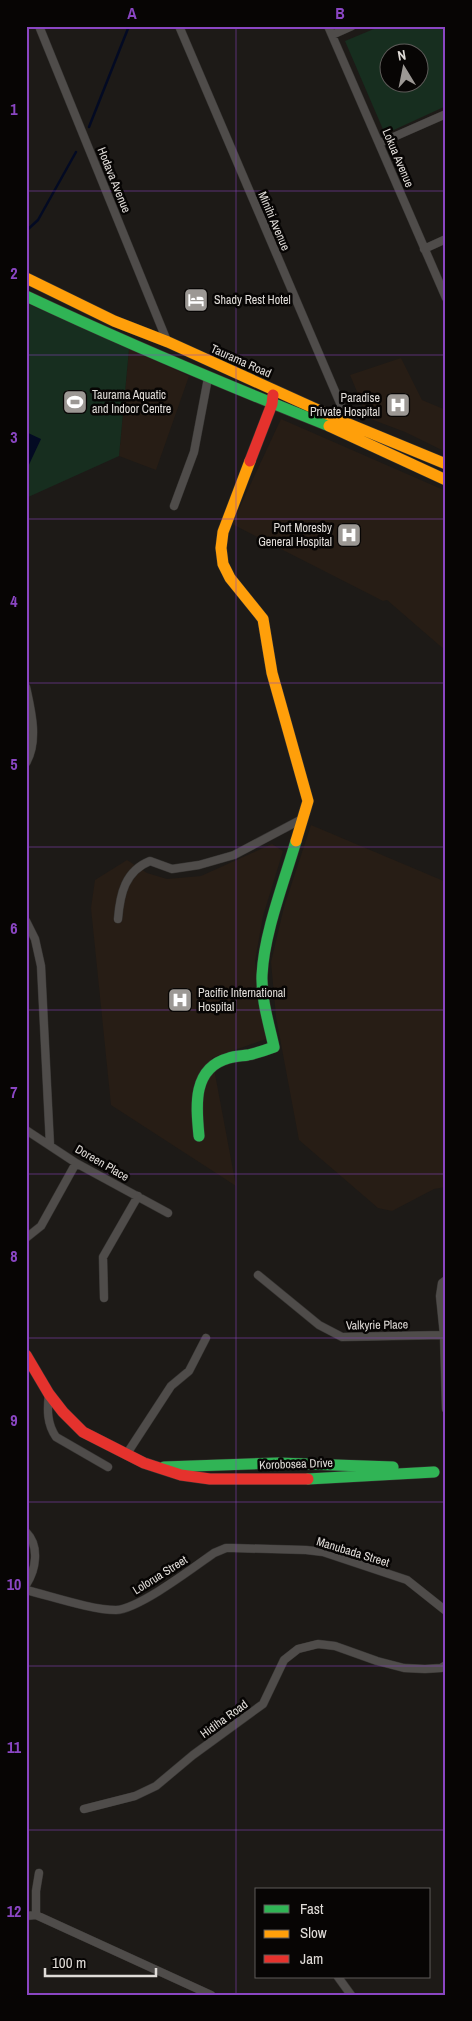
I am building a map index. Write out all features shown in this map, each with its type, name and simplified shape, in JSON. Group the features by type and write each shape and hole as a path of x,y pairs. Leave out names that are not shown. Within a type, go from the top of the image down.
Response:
{"main road":[{"name":"Taurama Road","path":"26,278 114,321 170,343 349,424 446,464"},
{"path":"26,296 166,360 341,431 446,480"},
{"path":"166,360 170,343"},
{"path":"199,1136 196,1103 198,1087 207,1069 225,1059 274,1047 263,998 262,976 264,958 270,931 308,801 272,674 263,619 230,578 223,564 221,548 226,525 272,404 274,390"},
{"name":"Korobosea Drive","path":"26,1356 48,1394 84,1432 144,1463 194,1477 234,1479 301,1479 440,1474"}],"street":[{"name":"Hodava Avenue","path":"39,26 154,310 170,343"},
{"name":"Minihi Avenue","path":"179,26 349,424"},
{"name":"Lokua Avenue","path":"328,26 446,298"},
{"path":"332,35 352,26"},
{"path":"380,143 446,114"},
{"path":"424,249 446,240"},
{"path":"144,333 148,332 153,326 155,321 154,310"},
{"path":"174,506 194,452 208,378"},
{"path":"26,687 32,716 29,753 26,763"},
{"path":"118,919 120,896 139,866 150,861 172,869 199,865 234,855 304,818"},
{"path":"26,921 36,939 40,966 50,1145"},
{"name":"Doreen Place","path":"26,1130 76,1163 168,1212"},
{"path":"26,1238 41,1226 76,1163"},
{"path":"104,1298 103,1257 138,1196"},
{"name":"Valkyrie Place","path":"258,1275 319,1325 342,1337 444,1335"},
{"path":"446,1280 442,1283 440,1296 444,1335 446,1409"},
{"path":"126,1455 171,1386 189,1371 206,1338"},
{"path":"48,1394 47,1412 56,1438 108,1467"},
{"path":"26,1532 35,1548 32,1570 26,1585"},
{"name":"Manubada Street","path":"214,1553 226,1548 281,1548 323,1552 407,1580 446,1611"},
{"name":"Lolorua Street","path":"26,1590 86,1605 115,1610 123,1609 139,1602 214,1553"},
{"name":"Hidiha Road","path":"84,1809 135,1796 156,1786 193,1755 263,1704 284,1660 298,1649 318,1644 335,1646 377,1661 404,1668 440,1668 446,1665"},
{"path":"36,1915 36,1891 39,1873"},
{"path":"26,1916 36,1915 211,1995"},
{"path":"339,1978 351,1995"}],"shaded area":[{"path":"129,349 189,376 156,470 119,456"},
{"name":"Paradise Private Hospital","path":"401,358 422,400 446,410 446,452 405,432 368,418 350,375"},
{"name":"Port Moresby General Hospital","path":"281,419 446,491 446,651 387,600 383,601 232,524"},
{"path":"311,825 446,882 446,1187 434,1189 392,1211 378,1208 299,1140 276,1017 271,962 284,907"},
{"name":"Pacific International Hospital","path":"272,844 283,851 263,916 255,961 266,1039 212,1058 236,1186 111,1105 91,908 95,880 127,860 147,873 167,879 201,876"}],"green space":[{"path":"381,26 446,26 446,106 385,134 345,41"},
{"name":"Taurama Aquatic and Indoor Centre","path":"26,303 129,349 119,456 26,498"}],"water":[{"path":"26,432 41,439 26,471"}],"waterway":[{"path":"89,127 129,26"},
{"path":"26,231 38,220 76,152"}],"traffic: fast":[{"path":"26,296 176,363 329,426"},
{"path":"199,1136 197,1101 202,1079 208,1070 217,1063 229,1058 274,1047 266,1011 262,975 270,925 296,841"},
{"path":"164,1467 278,1463 393,1467"},
{"path":"308,1479 434,1472"}],"traffic: slow":[{"path":"26,278 114,321 168,342 349,424 446,464"},
{"path":"329,426 446,480"},
{"path":"250,461 223,532 221,548 223,564 230,578 263,619 272,673 308,801 296,841"}],"traffic: jam":[{"path":"250,461 272,404 273,395"},
{"path":"26,1355 49,1394 63,1412 83,1432 144,1463 181,1475 210,1479 308,1479"}],"place":[{"name":"Shady Rest Hotel","path":"196,300"},
{"name":"Taurama Aquatic and Indoor Centre","path":"75,402"},
{"name":"Paradise Private Hospital","path":"398,405"},
{"name":"Port Moresby General Hospital","path":"349,535"},
{"name":"Pacific International Hospital","path":"180,1000"}]}
